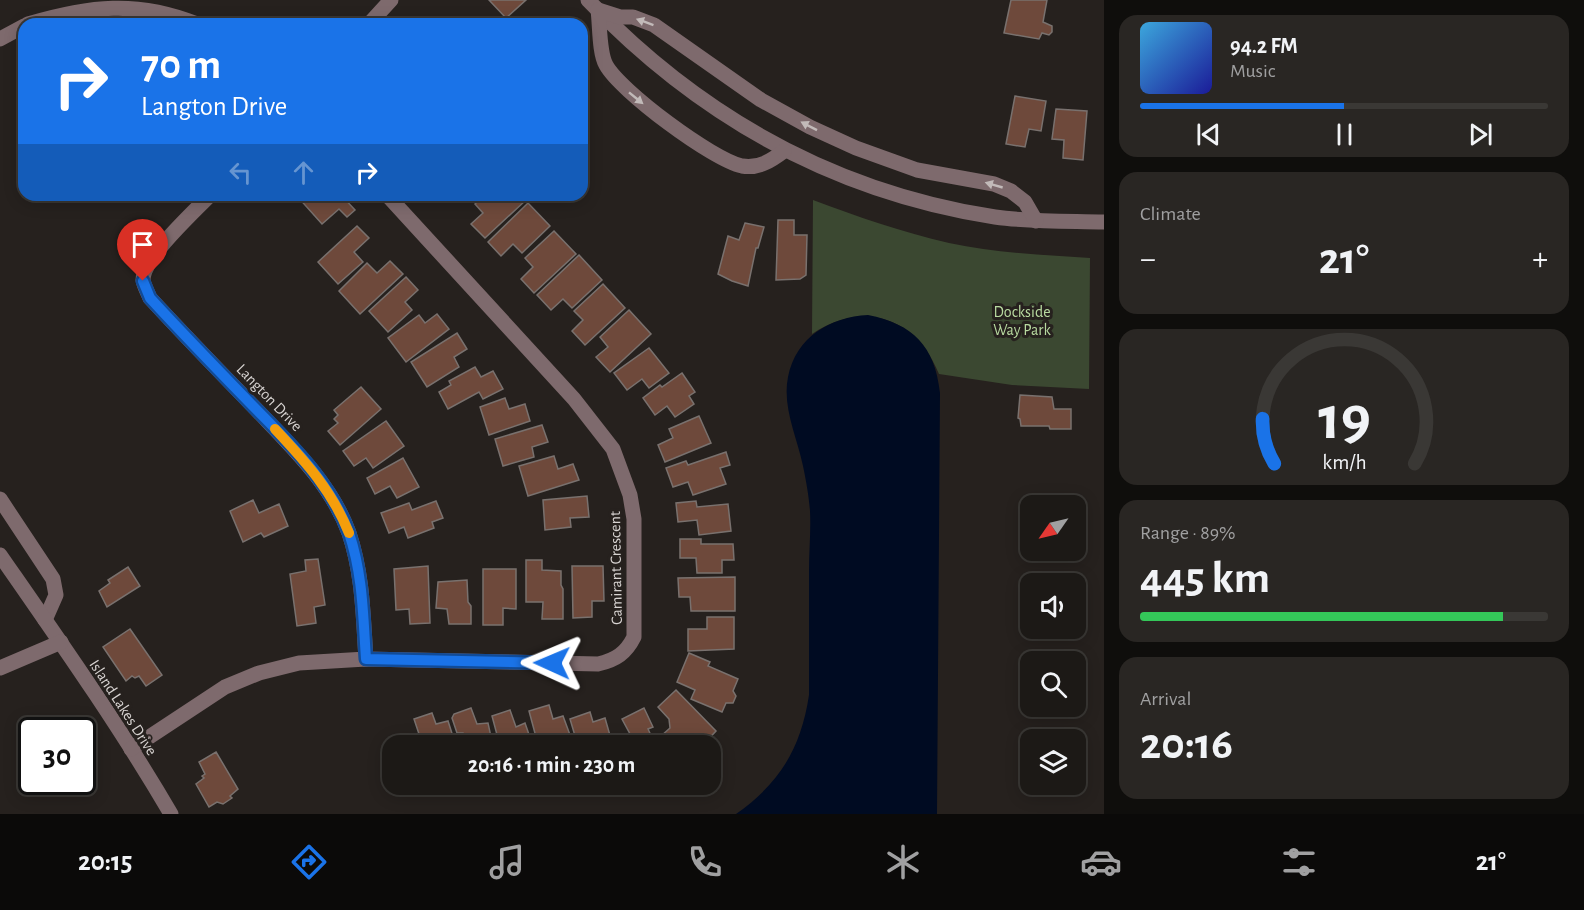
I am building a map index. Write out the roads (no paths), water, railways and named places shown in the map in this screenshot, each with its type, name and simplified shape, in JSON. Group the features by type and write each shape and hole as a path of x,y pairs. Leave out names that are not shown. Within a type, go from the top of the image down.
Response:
{"street":[{"path":"374,18 391,0"},
{"path":"593,5 604,63 614,79 672,125 727,161 743,166 757,166 769,162 784,151"},
{"path":"593,5 631,44 680,84 723,115 784,151 846,177 916,200 995,217 1036,221 1104,222"},
{"path":"593,5 620,16 654,25 761,100 810,128 856,148 917,170 994,184 1011,191 1025,202 1036,221"},
{"path":"49,18 93,8 122,6 149,9 183,18"},
{"path":"0,39 18,29"},
{"name":"Langton Drive","path":"204,201 160,247 147,265 143,281 150,298 293,448 316,474 336,503 358,563 363,592 366,659"},
{"name":"Camirant Crescent","path":"131,749 225,687 259,674 299,663 366,659 598,664 621,655 629,647 634,637 634,519 630,495 613,449 574,399 392,201"},
{"path":"0,499 52,579 56,595 45,620"},
{"name":"Island Lakes Drive","path":"0,555 131,749 171,814"},
{"path":"0,668 60,642"}],"water":[{"path":"868,315 898,324 919,340 933,362 940,393 937,814 736,814 765,790 786,763 800,732 809,695 810,511 803,466 787,399 788,377 799,351 817,332 841,320"}],"park label":[{"name":"Dockside Way Park","path":"1022,320"}]}
